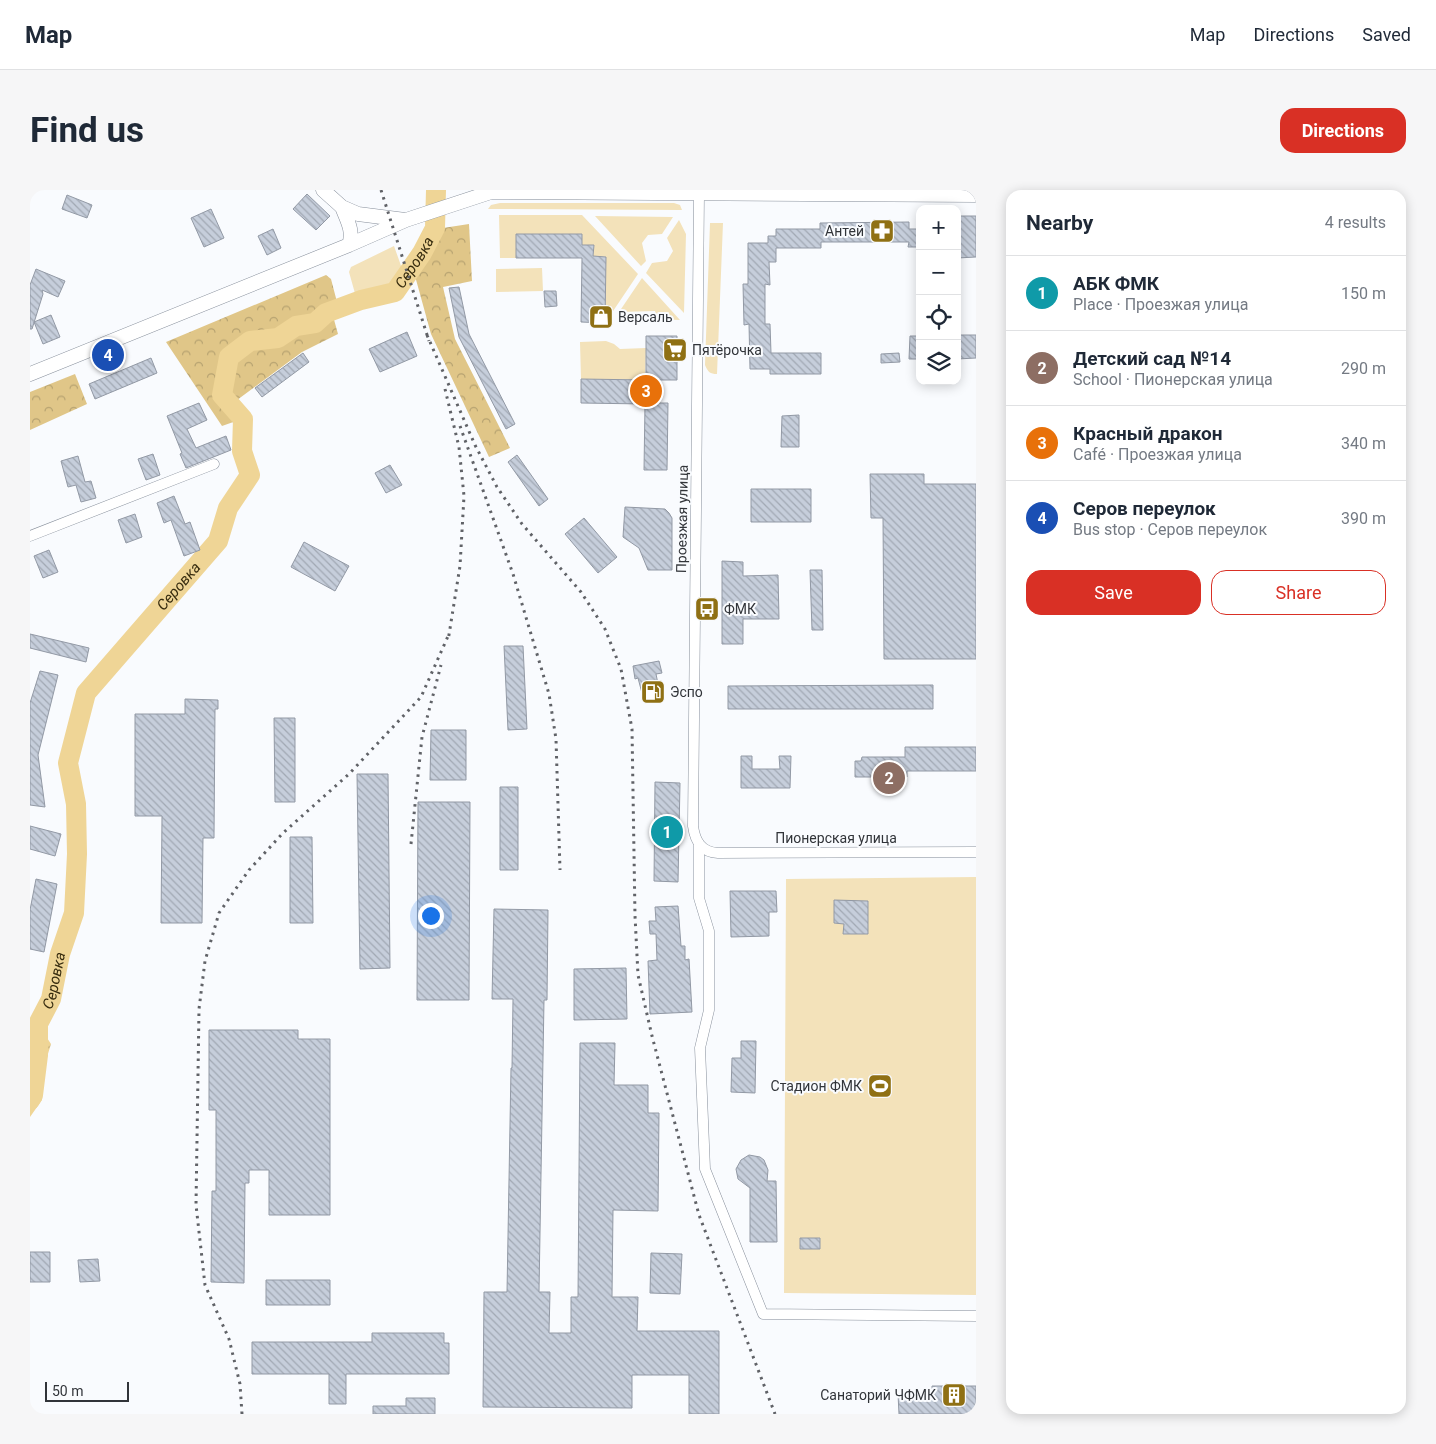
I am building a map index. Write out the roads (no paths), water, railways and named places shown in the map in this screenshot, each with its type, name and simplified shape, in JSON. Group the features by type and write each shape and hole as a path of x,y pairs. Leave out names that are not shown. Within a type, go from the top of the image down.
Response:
{"street":[{"path":"323,190 342,207 358,214 406,220"},
{"path":"30,374 406,220 491,192 976,195"},
{"name":"Проезжая улица","path":"699,194 693,826 699,844 699,898 709,931 709,1010 700,1048 705,1169 763,1314 976,1316"},
{"path":"342,207 351,228 351,238 348,245"},
{"path":"30,536 214,464"},
{"name":"Пионерская улица","path":"699,844 704,850 718,853 976,852"}],"water":[{"path":"38,1024 51,1044 43,1070 42,1100 30,1117 30,1046"}],"waterway":[{"name":"Серовка","path":"30,1100 33,1095 38,1055 38,1024 51,999 60,954 74,913 77,854 76,804 68,763 86,693 218,541 228,508 250,475 242,451 243,419 222,395 229,357 250,341 278,338 296,326 315,323 326,313 361,300 395,292 422,253 435,228 436,190"}],"railway":[{"path":"381,190 429,341"},
{"path":"427,335 475,445 497,487 522,524 581,592 605,629 621,669 632,729 635,916 638,975 699,1215 775,1414"},
{"path":"445,389 459,447 464,496 460,566 448,641"},
{"path":"460,426 513,574 549,694 556,739 560,870"},
{"path":"242,1414 240,1384 229,1339 205,1285 196,1205 199,1009 205,961 219,913 249,870 283,833 349,774 421,697 449,634"},
{"path":"411,844 422,737 441,665"}],"place":[{"name":"Антей","path":"882,231"},
{"name":"Версаль","path":"601,317"},
{"name":"Пятёрочка","path":"675,350"},
{"name":"Серов переулок","path":"108,355"},
{"name":"Красный дракон","path":"646,391"},
{"name":"ФМК","path":"707,609"},
{"name":"Эспо","path":"653,692"},
{"name":"Детский сад №14","path":"889,778"},
{"name":"АБК ФМК","path":"667,832"},
{"name":"Стадион ФМК","path":"880,1086"},
{"name":"Санаторий ЧФМК","path":"954,1395"}]}
